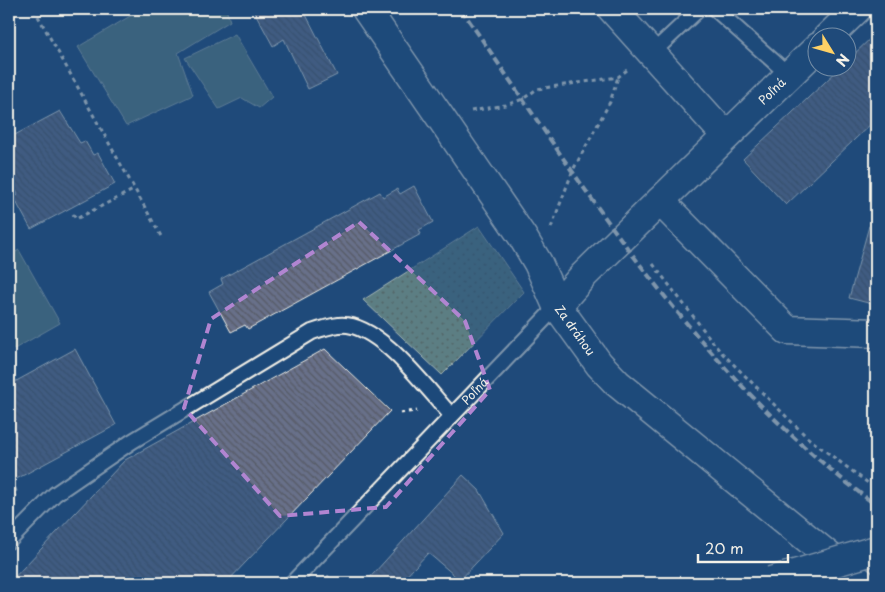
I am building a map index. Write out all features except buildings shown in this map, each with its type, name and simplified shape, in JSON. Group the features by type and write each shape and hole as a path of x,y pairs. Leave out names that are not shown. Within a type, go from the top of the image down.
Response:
{"street":[{"name":"Za dráhou","path":"366,9 522,236 538,263 557,306 599,364 636,401 862,583"},
{"path":"612,9 726,136"},
{"path":"837,28 857,9"},
{"name":"Poľná","path":"557,306 584,275 808,57"},
{"path":"660,201 787,330 876,333"},
{"path":"771,581 876,550"}],"lane":[{"path":"651,54 699,9"},
{"path":"715,9 789,75"},
{"name":"Poľná","path":"292,583 557,306"},
{"path":"9,541 63,488 131,442 312,332 340,325 362,329 400,359 451,415"}],"path":[{"path":"34,9 162,238"},
{"path":"506,105 523,99 537,89 618,77 651,54"},
{"path":"548,236 573,170 610,102 618,77"},
{"path":"73,214 76,219 135,189"},
{"path":"653,264 719,350 808,438 876,489"},
{"path":"9,489 14,486 17,494 9,502"},
{"path":"327,576 335,583"}],"highlighted area":[{"path":"359,222 465,321 490,390 386,507 280,516 184,408 211,319"}],"green space":[{"path":"142,9 226,9 230,21 178,53 193,95 126,126 78,47"},
{"path":"235,34 272,97 259,108 242,98 219,109 185,58"},
{"path":"479,226 524,292 442,375 363,300"},
{"path":"19,250 60,323 9,352 9,256"}],"railway":[{"path":"461,9 600,210 648,275 699,338 754,398 812,454 876,505"}]}
